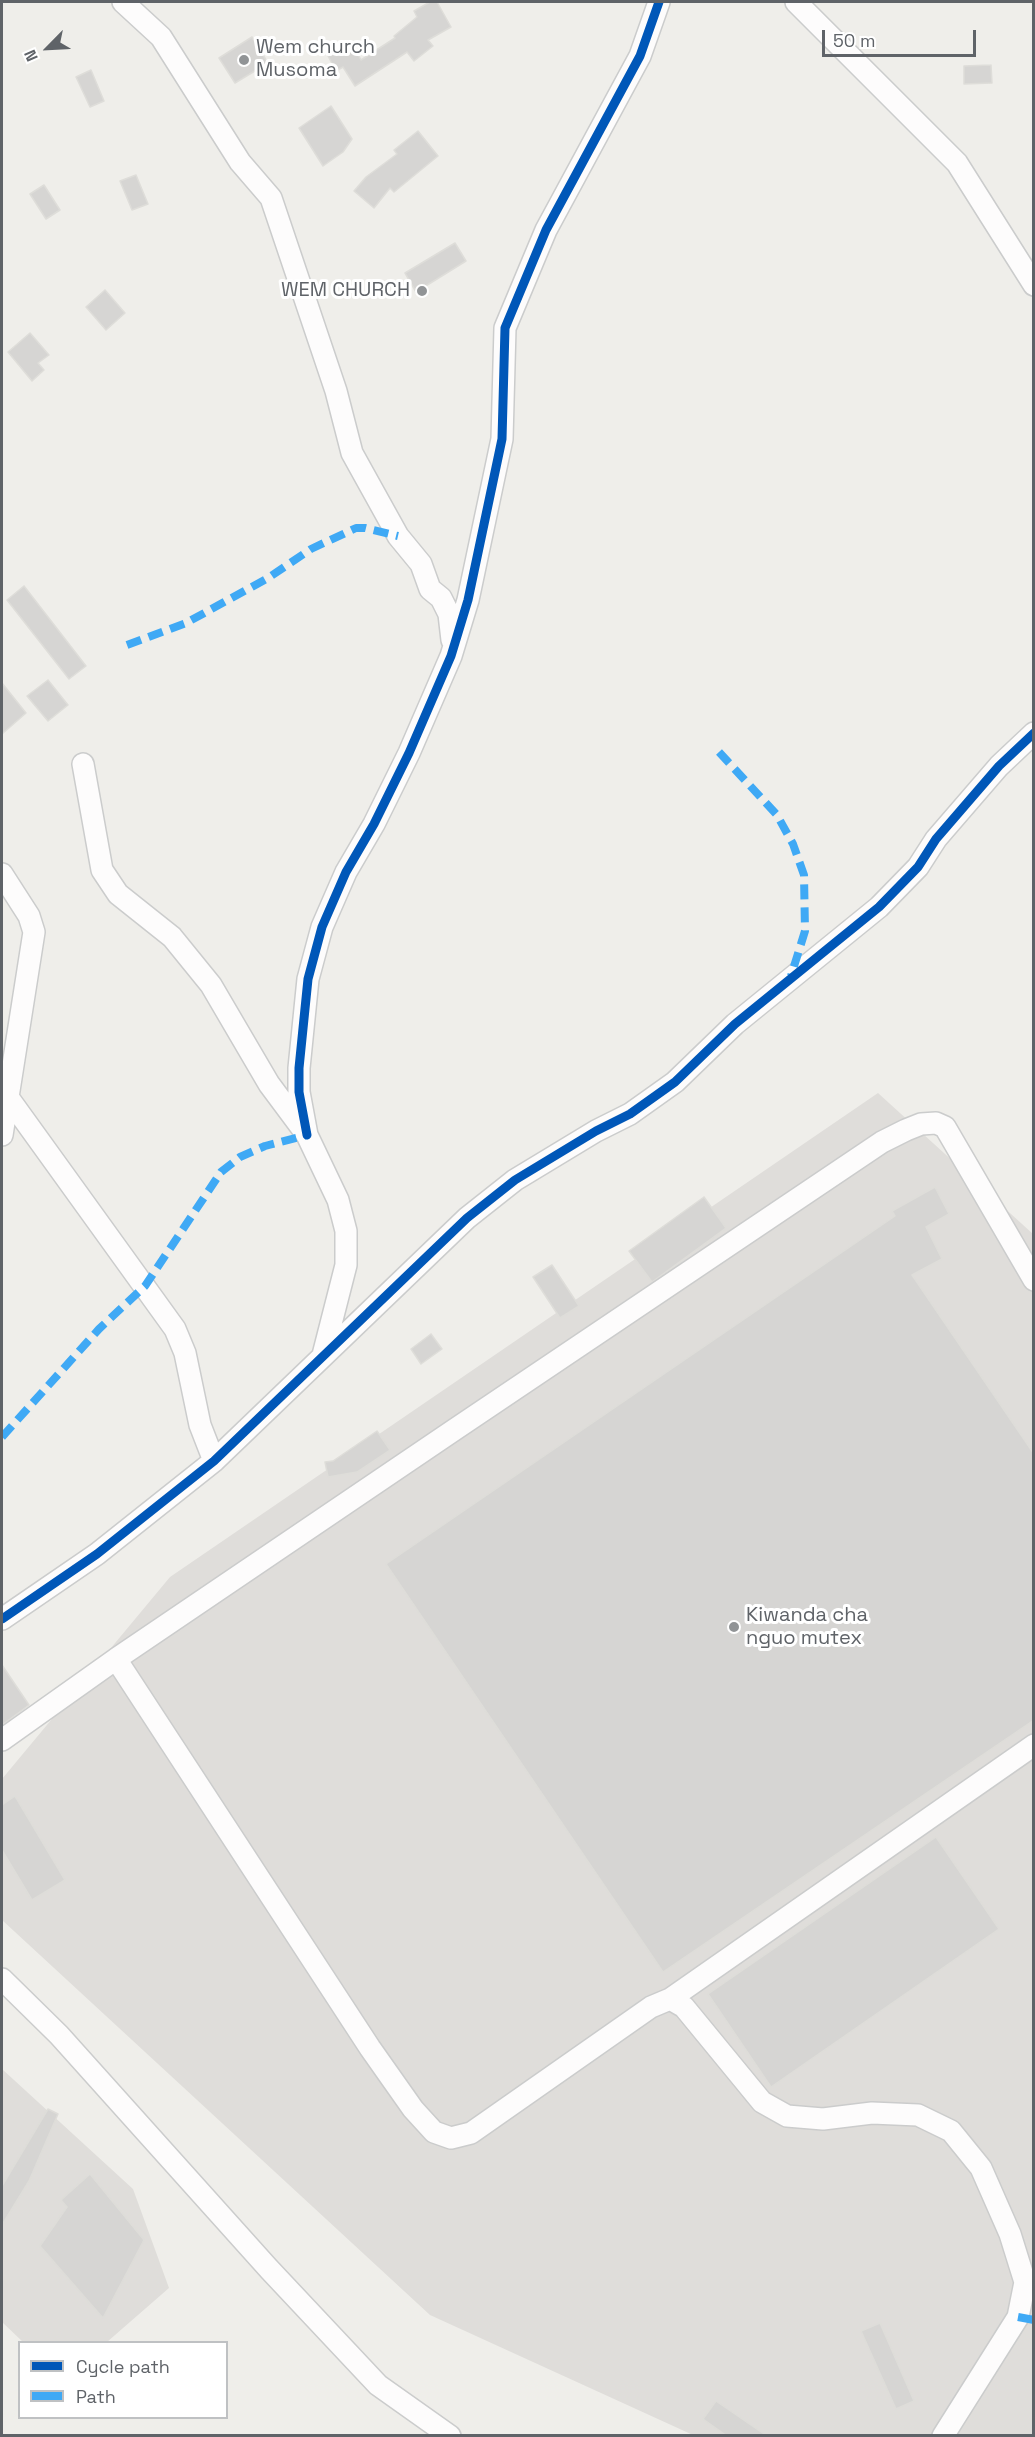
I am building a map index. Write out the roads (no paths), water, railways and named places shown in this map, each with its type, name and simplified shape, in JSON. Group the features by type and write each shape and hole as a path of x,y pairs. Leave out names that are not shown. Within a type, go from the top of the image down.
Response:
{"street":[{"path":"123,2 161,37 240,162 271,198 336,391 352,453 398,536 421,564 430,589 441,598 449,614 451,656"},
{"path":"307,1135 299,1092 303,1009 322,927 346,872 374,824 409,753 451,656 468,600 502,439 505,328 546,230 640,56 659,2"},
{"path":"796,2 957,163 1034,285"},
{"path":"2,1619 97,1554 214,1461 266,1414 467,1218 515,1180 596,1131 630,1114 675,1082 743,1017 879,907 918,867 936,839 999,765 1034,733"},
{"path":"83,764 102,870 117,894 172,938 211,985 269,1084 307,1135 324,1165 338,1200 346,1231 346,1265 323,1356"},
{"path":"2,874 29,916 34,932 2,1136"},
{"path":"7,1096 175,1329 185,1353 200,1425 214,1461"},
{"path":"2,1740 116,1659 823,1182 906,1130 921,1124 936,1123 945,1127 1034,1280"},
{"path":"116,1659 370,2049 413,2109 434,2132 451,2138 471,2133 651,2007 670,1999 1034,1745"},
{"path":"2,1979 59,2035 238,2236 378,2385 450,2436"},
{"path":"670,1999 684,2007 762,2102 787,2116 823,2119 872,2113 918,2115 951,2132 981,2168 1010,2234 1024,2282 1018,2317 943,2436"}],"place":[{"name":"Wem church Musoma","path":"244,60"},
{"name":"WEM CHURCH","path":"422,291"},
{"name":"Kiwanda cha nguo mutex","path":"734,1627"}]}
